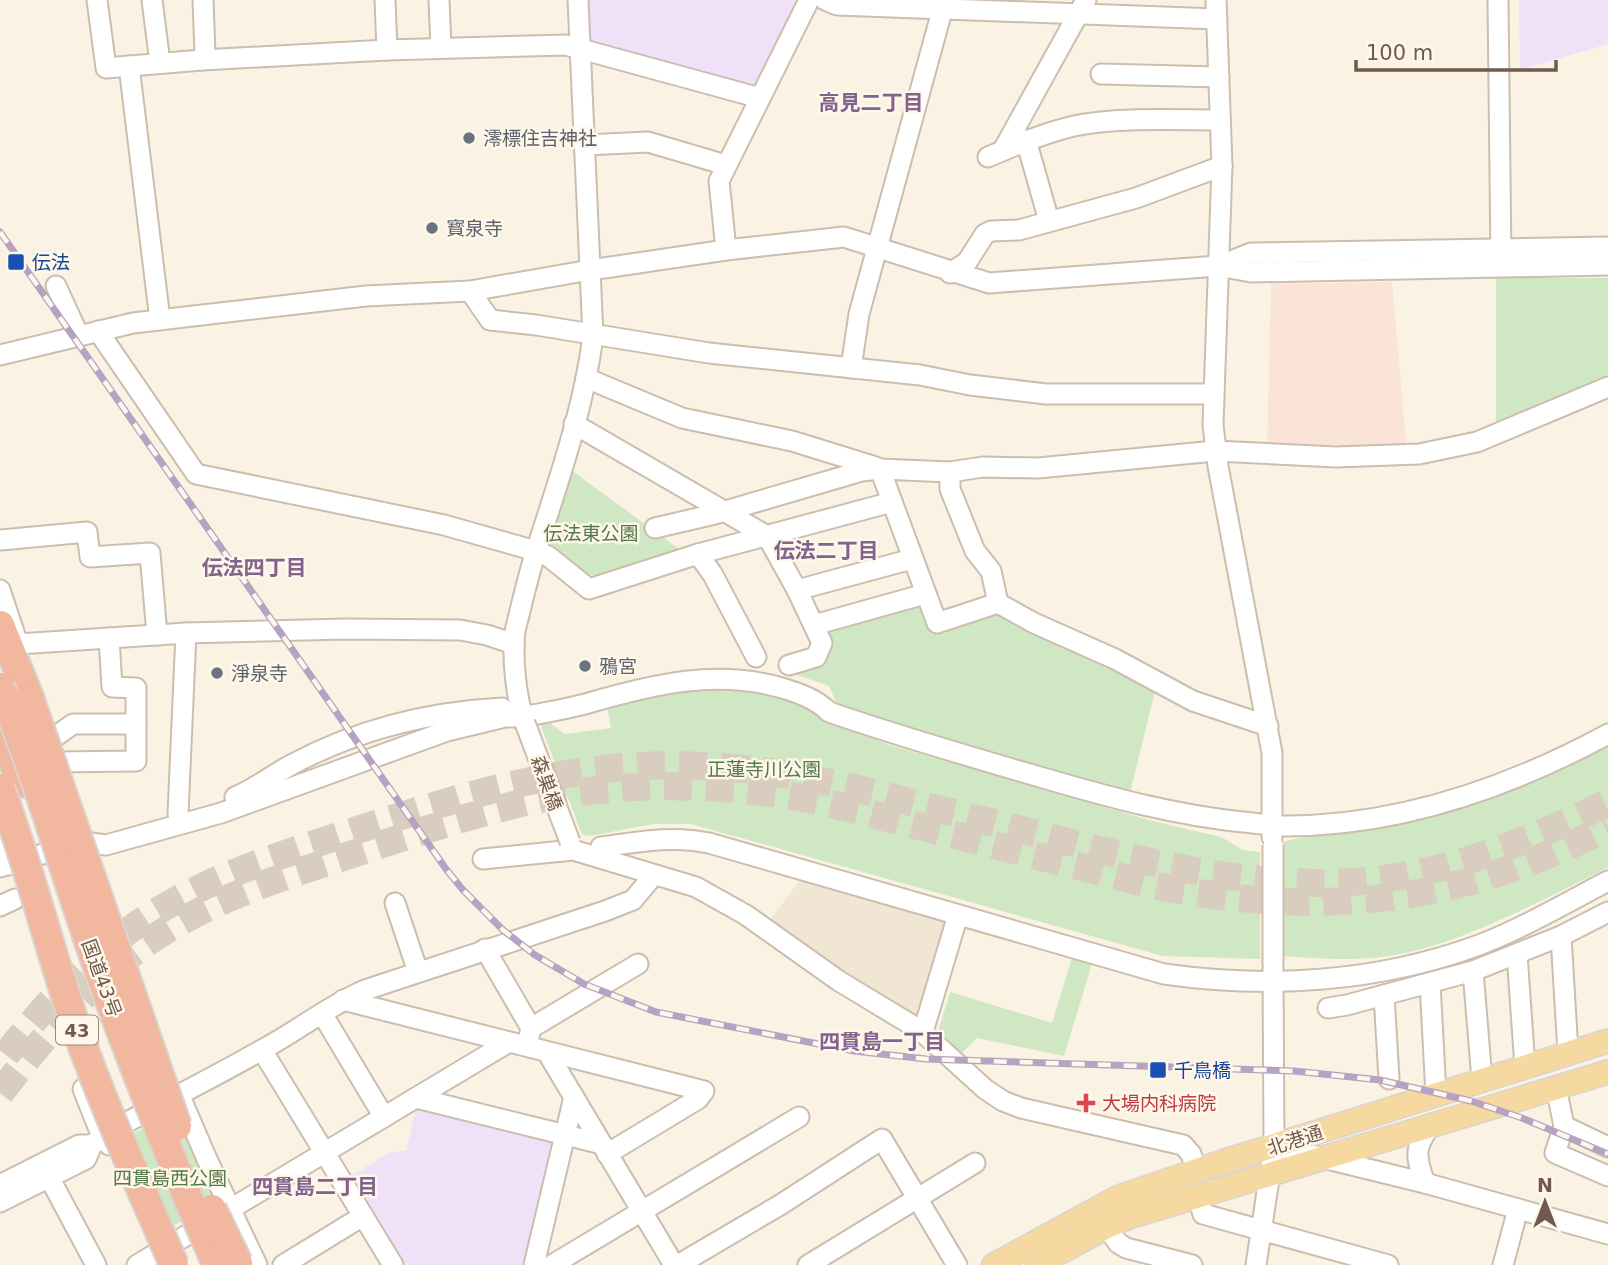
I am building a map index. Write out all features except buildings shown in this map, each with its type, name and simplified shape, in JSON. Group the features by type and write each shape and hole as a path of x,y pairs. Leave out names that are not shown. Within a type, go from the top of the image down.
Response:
{"highway":[{"name":"国道43号","path":"9,634 160,1071 173,1096"},
{"name":"国道43号","path":"0,687 34,774 126,1094 199,1265"},
{"name":"国道43号","path":"0,724 78,933 163,1141 238,1265"},
{"name":"国道43号","path":"0,788 23,851 78,1032 164,1261"},
{"path":"78,933 120,998 151,1075 173,1096 186,1148 238,1265"},
{"name":"43","path":"78,933 101,1059 185,1265"}],"main road":[{"name":"北港通","path":"1037,1265 1100,1218 1119,1197 1608,1041"},
{"name":"北港通","path":"994,1265 1100,1218 1129,1217 1608,1072"}],"street":[{"path":"97,0 106,68 387,50 566,45 761,98"},
{"path":"152,0 160,63"},
{"path":"202,60 205,53 203,0"},
{"path":"385,0 387,50"},
{"path":"439,0 441,48"},
{"path":"9,634 109,638 346,629 460,630 488,635 513,644 536,551 565,465 593,336 578,0"},
{"path":"726,250 719,181 809,0"},
{"path":"825,0 837,5 866,3 1217,10 1222,166 1213,394 1215,451 1272,753 1274,1146 1256,1265"},
{"path":"1498,0 1502,258"},
{"path":"851,368 859,314 943,5"},
{"path":"1082,7 995,154 1026,140 1098,122 1220,120"},
{"path":"129,66 160,320"},
{"path":"1101,74 1219,77"},
{"path":"1026,140 1049,221"},
{"path":"586,145 648,142 726,165"},
{"path":"950,273 967,262 985,234 991,230 1019,230 1136,198 1222,166"},
{"path":"0,355 89,333 160,320 366,296 470,291 726,250 844,237 950,273 989,283 1218,266 1251,253 1502,258 1608,265"},
{"path":"1502,258 1608,247"},
{"path":"56,286 196,474 444,525 536,551 548,556 589,589 698,554 892,502"},
{"path":"470,291 490,320 709,353 920,375 970,385 1046,394 1213,394"},
{"path":"586,378 682,418 792,441 880,469"},
{"path":"655,527 862,471 880,469 950,472 983,467 1038,468 1215,451 1336,457 1419,454 1477,442 1608,387"},
{"path":"574,424 766,536 797,590 822,643 816,657 789,665"},
{"path":"880,469 937,623 998,603 1193,701 1268,726"},
{"path":"950,472 950,489 975,551 991,571 998,603"},
{"path":"0,540 87,531 90,557 150,553 157,635"},
{"path":"698,554 713,575 757,657"},
{"path":"797,590 912,559"},
{"path":"0,590 9,634 84,842"},
{"path":"814,625 925,594"},
{"path":"178,814 186,633"},
{"path":"57,762 136,761 136,688 111,687 109,638"},
{"name":"森巣橋","path":"513,644 523,716 571,846"},
{"path":"84,842 106,845 221,813 447,731 687,679 733,679 767,683 821,703 829,712 903,738 1128,803 1196,817 1272,825 1341,823 1441,803 1561,760 1608,734"},
{"path":"0,841 3,868 84,842 103,833 216,805 246,793 291,765 363,733 459,712 523,716"},
{"path":"49,741 73,724 136,724"},
{"path":"597,857 601,847 664,838 684,838 1164,974 1216,979 1273,972 1313,981 1443,957 1482,944 1608,881"},
{"path":"483,859 571,846 653,876 696,887 746,915 839,981 920,1030 958,1067 1003,1101 1021,1108 1183,1145 1191,1154 1197,1171"},
{"path":"0,1185 79,1146 99,1140 173,1096 262,1050 344,1000 485,949 606,911 633,900 653,876"},
{"path":"395,904 418,972"},
{"path":"1328,1007 1473,971 1561,936 1608,912"},
{"path":"920,1030 925,1025 958,915"},
{"path":"1561,936 1568,1053"},
{"path":"485,949 522,1039"},
{"path":"1517,954 1525,1067"},
{"path":"137,1265 164,1261 230,1208 522,1039 638,964"},
{"path":"1473,971 1482,1080"},
{"path":"1430,983 1436,1095"},
{"path":"1384,995 1389,1079"},
{"path":"344,1000 522,1039 547,1052 704,1091 698,1099 605,1149 565,1135 416,1098"},
{"path":"323,1015 384,1117"},
{"path":"262,1050 393,1265"},
{"path":"547,1052 676,1265 780,1205 882,1139 957,1265"},
{"path":"1556,1087 1564,1126 1555,1153 1608,1176"},
{"path":"83,1089 98,1127 99,1140 164,1261"},
{"path":"173,1096 230,1208 238,1265"},
{"path":"534,1265 574,1097"},
{"path":"552,1265 799,1117"},
{"path":"1425,1183 1417,1152 1419,1139 1432,1124"},
{"path":"1564,1126 1608,1147"},
{"path":"0,1202 86,1159 99,1140"},
{"path":"1274,1146 1425,1183 1608,1234"},
{"path":"808,1265 975,1163"},
{"path":"49,1177 96,1265"},
{"path":"1197,1196 1203,1214 1388,1265"},
{"path":"1503,1265 1518,1209"},
{"path":"284,1265 363,1216"},
{"path":"1100,1218 1118,1243 1126,1248 1192,1265"}],"shaded area":[{"path":"585,0 804,0 759,88 588,42"},
{"path":"1519,0 1608,0 1608,44 1520,70"},
{"path":"1392,282 1407,451 1267,449 1271,284"},
{"path":"801,879 948,920 924,1015 915,1017 851,980 769,921"},
{"path":"417,1105 555,1138 528,1265 401,1265 348,1178 390,1152 406,1151"}],"green space":[{"path":"1496,278 1608,278 1608,383 1496,430"},
{"name":"伝法東公園","path":"571,470 683,552 599,577 585,573 562,560 548,542"},
{"path":"921,599 934,626 993,610 1156,687 1129,797 905,731 837,704 829,686 783,670 820,659 822,632"},
{"name":"正蓮寺川公園","path":"701,689 782,697 810,708 819,717 887,744 1153,821 1221,837 1243,850 1260,852 1260,959 1163,956 691,824 653,824 590,836 582,835 541,726 543,718 551,718 552,725 565,734 611,728 607,706"},
{"path":"1608,746 1608,868 1508,916 1431,946 1374,958 1282,956 1281,842 1408,820 1460,806 1511,790"},
{"path":"1072,958 1092,964 1064,1056 977,1038 960,1055 937,1035 950,992 1052,1023"},
{"name":"四貫島西公園","path":"174,1112 179,1113 216,1192 198,1202 202,1210 175,1225 170,1217 152,1227 122,1139"}],"tunnel":[{"path":"6,1055 43,1010 105,949 152,915 217,880 302,848 439,804 530,781 576,773 672,765 772,772 869,792 1174,867 1256,880 1298,883 1381,879 1447,866 1517,843 1608,803"},
{"path":"0,1093 49,1032 104,977 145,944 193,915 269,882 417,833 487,812 563,795 620,788 677,786 783,795 843,807 1156,886 1217,896 1276,901 1332,902 1442,888 1552,853 1608,827"}],"railway":[{"path":"0,232 446,869 503,930 535,955 584,984 656,1012 854,1051 926,1059 1294,1071 1380,1080 1471,1101 1522,1118 1608,1154"}],"place":[{"name":"澪標住吉神社","path":"469,138"},
{"name":"寳泉寺","path":"432,228"},
{"name":"伝法","path":"16,262"},
{"name":"鴉宮","path":"585,666"},
{"name":"淨泉寺","path":"217,673"},
{"name":"千鳥橋","path":"1158,1070"},
{"name":"大場内科病院","path":"1086,1103"}],"district":[{"name":"高見二丁目","path":"871,103"},
{"name":"伝法二丁目","path":"826,551"},
{"name":"伝法四丁目","path":"254,568"},
{"name":"四貫島一丁目","path":"882,1042"},
{"name":"四貫島二丁目","path":"315,1187"}]}
